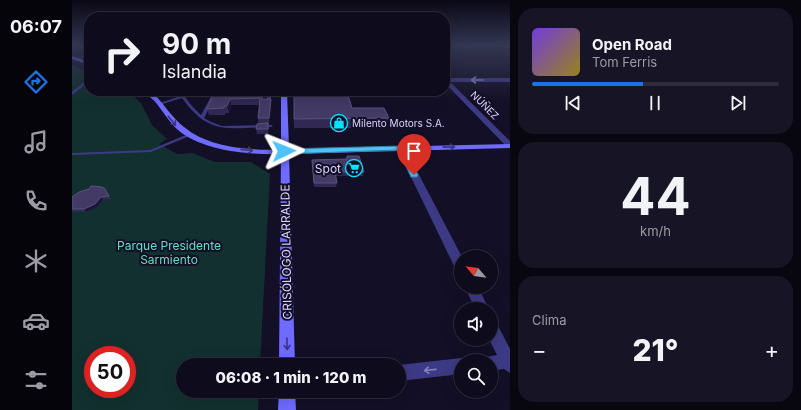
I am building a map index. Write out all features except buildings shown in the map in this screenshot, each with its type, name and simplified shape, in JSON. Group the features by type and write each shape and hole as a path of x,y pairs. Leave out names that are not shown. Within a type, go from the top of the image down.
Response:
{"main road":[{"path":"152,96 177,126 190,135 211,143 236,149 284,151 510,145"},
{"name":"CRISÓLOGO LARRALDE","path":"284,96 287,358"},
{"path":"287,398 287,410"}],"street":[{"path":"450,80 510,80"},
{"name":"NÚÑEZ","path":"450,85 510,145"},
{"path":"401,148 454,254"},
{"path":"498,341 509,362 498,363"},
{"path":"406,372 454,367"}],"lane":[{"path":"72,94 84,84"},
{"path":"202,118 213,96"},
{"path":"269,96 269,102"},
{"path":"159,104 183,97 195,113 202,118 222,127 271,126"},
{"path":"72,154 151,151 190,135"}],"green space":[{"name":"Parque Presidente Sarmiento","path":"72,65 84,71 84,96 133,96 141,103 152,125 167,139 159,144 177,154 192,153 215,162 251,162 270,174 260,358 176,358 176,398 259,398 258,410 72,410"}],"place":[{"name":"Milento Motors S.A.","path":"339,123"},
{"name":"Spot","path":"354,168"}],"route":[{"path":"284,151 401,148 414,175"}]}
